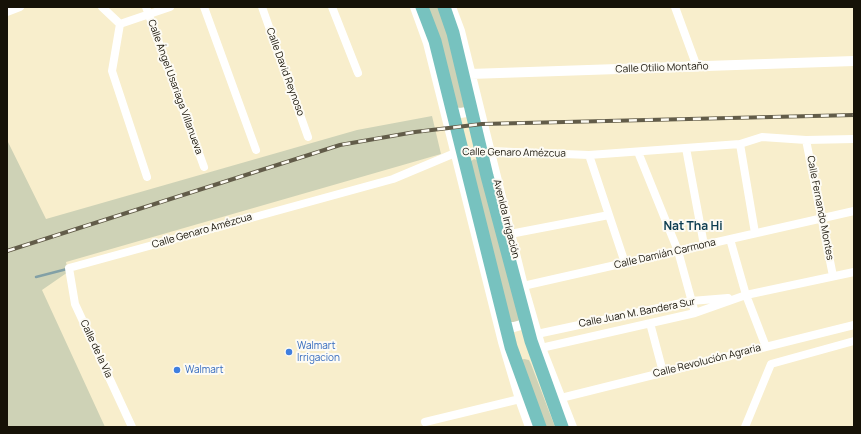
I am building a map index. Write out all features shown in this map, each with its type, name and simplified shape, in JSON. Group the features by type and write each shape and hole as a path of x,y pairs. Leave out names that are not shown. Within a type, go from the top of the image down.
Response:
{"main road":[{"path":"422,7 435,41 511,347 540,427"},
{"name":"Avenida Irrigación","path":"444,7 453,33 487,176 531,341 562,427"}],"street":[{"path":"7,12 20,7"},
{"path":"102,7 120,24"},
{"path":"120,24 147,11 170,7"},
{"path":"204,7 256,150"},
{"name":"Calle David Reynoso","path":"262,7 308,137"},
{"path":"332,7 358,73"},
{"path":"415,7 428,44 444,104 498,322 520,399 530,427"},
{"name":"Avenida Irrigación","path":"451,7 460,31 476,101 531,314 542,348 572,427"},
{"path":"675,7 698,67"},
{"name":"Calle Ángel Usariaga Villanueva","path":"147,11 204,167"},
{"path":"120,24 112,71 147,177"},
{"name":"Calle Otilio Montaño","path":"470,74 854,61"},
{"path":"444,104 453,112 460,113 468,111 473,107 476,101"},
{"name":"Calle Genaro Amézcua","path":"69,268 393,179 455,152 489,151 589,155 740,144 762,137 806,140 854,138"},
{"name":"Calle Fernando Montes","path":"806,140 833,276"},
{"path":"740,144 756,233"},
{"path":"686,148 704,245"},
{"path":"638,152 678,251 695,313"},
{"path":"589,155 625,263"},
{"name":"Calle Damián Carmona","path":"523,286 854,211"},
{"path":"510,234 609,215"},
{"path":"730,239 742,296 766,347"},
{"name":"Calle de la Vía","path":"69,268 74,304 132,427"},
{"name":"Calle Juan M. Bandera Sur","path":"537,334 691,301 742,296 854,272"},
{"name":"Calle Juan M. Bandera Sur","path":"542,348 695,313 742,296"},
{"path":"498,322 508,327 514,327 524,322 531,314"},
{"path":"650,323 663,372"},
{"name":"Calle Revolución Agraria","path":"561,398 854,325"},
{"path":"745,427 771,364 854,341"},
{"path":"425,422 520,399"}],"green space":[{"path":"424,7 442,7 470,108 457,117"},
{"path":"432,116 441,154 66,262 68,272 42,290 105,427 7,427 7,140 46,219 357,130"},
{"path":"474,159 481,162 523,323 512,329 467,164"},
{"path":"521,360 529,360 531,364 555,427 542,427"}],"waterway":[{"path":"36,277 67,269"}],"railway":[{"path":"7,251 340,145 415,132 482,124 854,115"}],"place":[{"name":"Walmart Irrigacion","path":"289,352"},
{"name":"Walmart","path":"177,370"}],"district":[{"name":"Nat Tha Hi","path":"693,227"}]}
